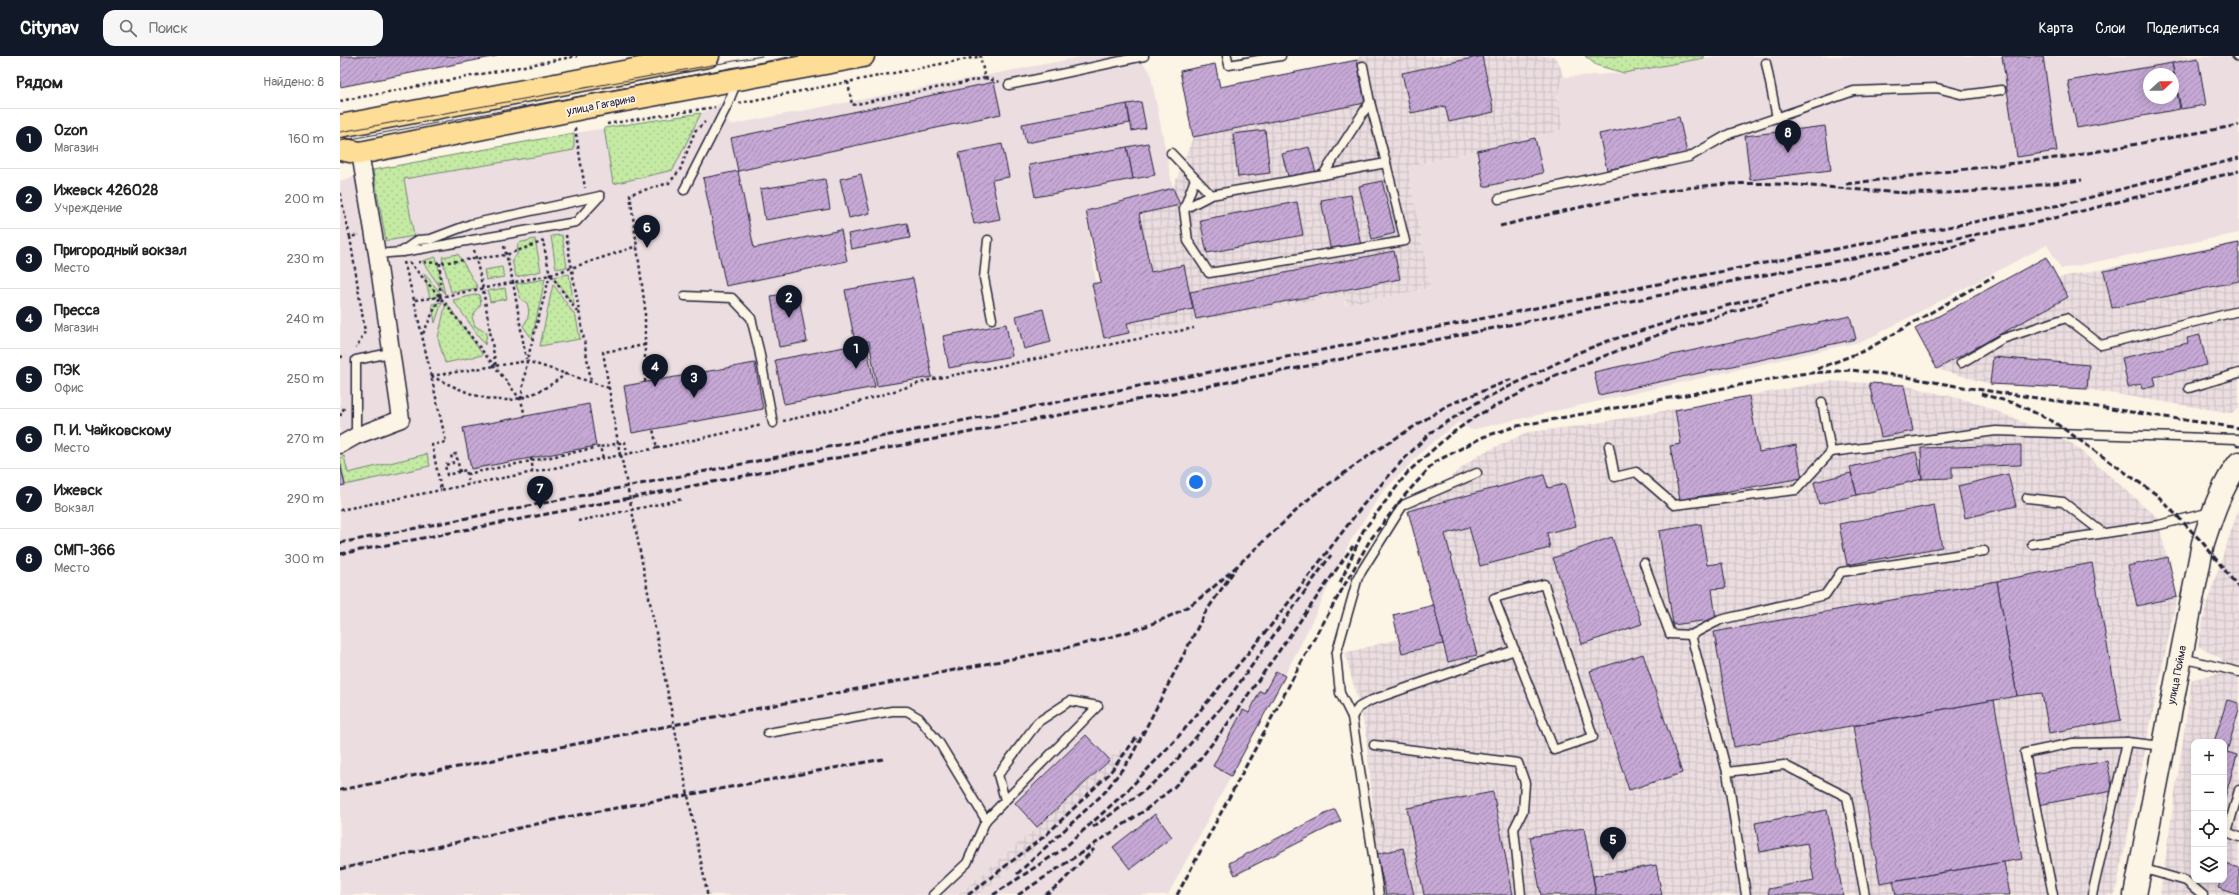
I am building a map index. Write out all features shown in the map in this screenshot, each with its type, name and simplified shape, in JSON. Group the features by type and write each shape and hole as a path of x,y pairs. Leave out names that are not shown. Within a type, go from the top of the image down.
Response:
{"main road":[{"path":"340,126 656,61 708,56"},
{"name":"улица Гагарина","path":"347,153 862,56"}],"street":[{"path":"340,445 356,436 400,419 374,232 347,153"},
{"name":"улица Пойма","path":"2135,895 2203,543 2213,512 2230,475 2239,462"}],"lane":[{"path":"1009,85 1144,56"},
{"path":"1227,56 1229,65 1280,56"},
{"path":"1766,63 1777,118"},
{"path":"1195,179 1184,209 1188,241 1209,273 1405,241 1370,102 1363,66"},
{"path":"684,190 727,106 738,80"},
{"path":"1499,199 1689,157 1729,134 1854,91 1938,88 1964,95 2001,90"},
{"path":"1322,175 1370,102"},
{"path":"1171,153 1211,196"},
{"path":"1184,209 1211,196 1386,163"},
{"path":"377,254 401,252 576,222 600,196 470,224 431,239 418,240 401,252"},
{"path":"988,240 984,278 992,319"},
{"path":"685,296 732,298 751,318 761,358 773,423"},
{"path":"1961,363 2002,339 2066,318 2101,344 2239,311"},
{"path":"356,436 356,360 390,353"},
{"path":"2189,388 2239,373"},
{"path":"1822,402 1831,452"},
{"path":"1609,446 1615,477 1636,472 1674,505 1796,490 1831,452 1996,431 2129,435 2239,441"},
{"path":"1379,895 1352,717 1340,693 1336,655 1358,578 1403,505 1477,473"},
{"path":"2027,498 2063,502 2103,533"},
{"path":"2032,544 2159,525 2213,512"},
{"path":"1644,563 1670,634 1691,635 1720,620 1825,595 1841,572 1984,551"},
{"path":"1544,584 1593,737 1554,750 1515,650 1494,598 1544,584"},
{"path":"1691,635 1727,772 1746,895"},
{"path":"1352,717 1359,707 1372,700 1515,650"},
{"path":"2181,658 2239,672"},
{"path":"934,895 967,863 986,820 1098,706 1070,701 1038,722 998,775 1005,800"},
{"path":"768,733 892,711 907,711 919,718 940,744 986,820"},
{"path":"2053,895 2025,753 2073,743 2127,742 2164,746"},
{"path":"2092,895 2127,742"},
{"path":"1374,745 1518,763 1525,783 1523,811 1514,829 1521,895"},
{"path":"1727,772 1784,765 1847,797 1865,895"},
{"path":"2239,790 2228,832 2239,837"},
{"path":"2140,868 2186,881 2204,895"}],"path":[{"path":"340,101 578,56"},
{"path":"727,106 848,82 981,56 985,78 852,105 848,82"},
{"path":"645,382 645,308 630,194 669,183 680,170 695,131 706,121"},
{"path":"340,193 350,237 365,332 352,355"},
{"path":"350,237 374,232"},
{"path":"566,236 591,381"},
{"path":"543,241 550,275 579,314"},
{"path":"504,243 513,282 527,361"},
{"path":"414,300 440,297 550,275 637,246"},
{"path":"473,248 483,289 496,367"},
{"path":"401,252 440,297 496,367 520,400 525,416"},
{"path":"401,252 414,300 446,442 432,445 441,490"},
{"path":"422,336 440,297 440,263"},
{"path":"520,400 527,361 550,275"},
{"path":"340,510 533,471 657,448 833,410 933,379 1194,328"},
{"path":"600,447 602,458 621,454 603,352 645,345"},
{"path":"431,376 527,361 609,388"},
{"path":"431,376 471,395 498,401 520,400 548,388 567,373"},
{"path":"340,416 347,403"},
{"path":"653,429 657,448"},
{"path":"467,474 624,442 628,454"},
{"path":"460,472 456,454 451,455 453,463 445,465 447,475 460,472 466,470 469,484"},
{"path":"622,455 707,894"},
{"path":"531,460 533,471"},
{"path":"578,520 683,500"}],"shaded area":[{"path":"1086,56 1136,56 1150,71 1173,188 1086,211 1104,338 1344,295 1345,305 1431,288 1408,167 1563,130 1558,96 1564,77 1624,73 1716,56 2239,56 2239,233 2061,269 2047,245 1864,341 1471,430 1459,422 1427,447 1381,494 1350,542 1299,648 1168,895 978,895 1034,850 1128,755 1119,749 1037,827 957,895 340,895 340,181 373,170 574,133 701,113 725,101 729,125"},
{"path":"1360,56 1556,56 1564,77 1558,96 1563,130 1408,167 1431,288 1346,305 1344,295 1104,338 1092,284 1101,281 1086,211 1173,188 1193,137 1180,71 1215,64 1220,87 1357,60"},
{"path":"2239,242 2239,409 2231,413 2091,390 1990,384 1937,369 1915,329 2046,257 2057,278"},
{"path":"1830,381 1904,385 1978,403 2073,444 2157,517 2177,597 2115,895 1386,895 1377,854 1366,732 1345,653 1398,639 1393,615 1434,605 1408,511 1478,455 1528,432 1580,426"},
{"path":"2239,507 2239,895 2160,895 2192,679 2217,674 2222,659 2198,646 2206,606"},
{"path":"1119,749 1129,754 1034,850 978,895 957,895 1037,827"}],"green space":[{"path":"1585,56 1704,56 1704,58 1624,73 1596,65"},
{"path":"701,113 673,170 613,184 604,128"},
{"path":"574,133 574,150 404,179 414,236 386,241 373,170"},
{"path":"562,235 567,267 556,269 551,236"},
{"path":"535,239 541,271 516,277 512,260 517,255 518,243"},
{"path":"458,254 478,288 451,292 442,257"},
{"path":"436,257 445,294 422,261"},
{"path":"502,267 504,277 486,280 484,270"},
{"path":"424,273 442,295 430,298"},
{"path":"569,274 574,305 553,277"},
{"path":"545,279 532,339 523,326 528,315 527,303 521,299 516,284"},
{"path":"553,284 576,317 580,339 540,346"},
{"path":"505,288 507,299 490,302 488,291"},
{"path":"479,294 481,304 472,317 475,326 487,333 485,345 453,300"},
{"path":"442,302 435,323 432,304"},
{"path":"446,302 483,355 445,363 438,338"},
{"path":"427,454 430,466 345,485 340,458 344,456 348,473"}],"building":[{"path":"340,56 497,56 340,87"},
{"path":"1482,56 1494,112 1449,122 1445,106 1411,113 1402,73"},
{"path":"2002,56 2043,56 2057,151 2017,157"},
{"path":"2198,58 2206,105 2181,109 2179,99 2179,68 2173,68 2172,63"},
{"path":"1357,60 1365,103 1193,137 1180,71 1215,64 1220,87"},
{"path":"2172,63 2173,68 2143,68"},
{"path":"2143,68 2143,104 2179,103 2180,109 2077,128 2068,81"},
{"path":"994,82 1001,114 738,171 731,138"},
{"path":"1141,102 1146,128 1132,131 1127,104"},
{"path":"1127,104 1130,123 1026,143 1022,124"},
{"path":"1679,117 1687,153 1607,170 1599,134"},
{"path":"1825,126 1831,170 1750,180 1745,136"},
{"path":"1265,130 1270,173 1238,177 1233,134"},
{"path":"1535,138 1543,173 1484,187 1477,151"},
{"path":"1148,143 1155,175 1133,179 1127,147"},
{"path":"1002,144 1009,177 992,180 1000,219 974,224 959,153"},
{"path":"1127,147 1133,179 1035,197 1029,165"},
{"path":"1309,147 1316,173 1289,180 1282,154"},
{"path":"738,171 754,248 841,230 847,261 726,286 703,178"},
{"path":"861,174 870,213 849,218 840,179"},
{"path":"825,179 830,209 765,220 760,189"},
{"path":"1382,181 1395,233 1372,239 1359,186"},
{"path":"1173,188 1180,205 1139,214 1151,272 1184,265 1193,309 1127,323 1129,333 1104,338 1092,284 1101,282 1086,211"},
{"path":"1351,195 1361,246 1331,252 1321,200"},
{"path":"1297,202 1303,235 1207,253 1200,220"},
{"path":"907,223 910,238 851,249 848,234"},
{"path":"2239,243 2239,281 2112,308 2104,271"},
{"path":"1394,251 1400,279 1196,319 1190,292"},
{"path":"2046,257 2068,297 1937,369 1915,329"},
{"path":"913,278 932,377 877,386 869,341 855,343 845,290"},
{"path":"798,292 807,342 779,347 771,296"},
{"path":"1043,309 1051,342 1024,349 1016,316"},
{"path":"1850,316 1856,339 1599,395 1594,372"},
{"path":"1006,324 1012,356 949,368 943,336"},
{"path":"2200,335 2207,365 2154,377 2156,386 2142,389 2141,384 2128,387 2122,358 2188,343 2187,338"},
{"path":"866,343 875,387 784,404 775,360"},
{"path":"1993,357 2089,365 2087,389 1990,384"},
{"path":"755,363 763,409 632,433 624,386"},
{"path":"1869,383 1904,385 1913,431 1881,437"},
{"path":"1749,396 1759,452 1796,445 1802,478 1680,500 1670,446 1681,444 1675,410"},
{"path":"589,404 596,446 471,469 463,428"},
{"path":"2021,445 2021,465 1952,467 1952,478 1922,479 1921,448"},
{"path":"1916,452 1922,479 1857,495 1850,467"},
{"path":"340,464 345,485 340,486"},
{"path":"1851,473 1857,495 1819,504 1814,482"},
{"path":"2008,474 2016,506 1965,518 1958,486"},
{"path":"1544,475 1548,488 1565,484 1576,526 1547,533 1550,548 1480,566 1469,527 1445,534 1477,655 1448,662 1408,511"},
{"path":"1934,505 1942,547 1847,565 1839,524"},
{"path":"1701,524 1707,565 1722,563 1726,588 1712,589 1716,619 1673,625 1659,531"},
{"path":"1612,537 1642,624 1582,644 1553,558"},
{"path":"2168,557 2177,597 2137,606 2128,566"},
{"path":"2092,563 2121,720 2049,733 2042,693 2017,696 1997,581"},
{"path":"1997,581 2017,696 1734,747 1714,632"},
{"path":"1434,605 1443,644 1402,653 1393,615"},
{"path":"1643,654 1682,773 1629,790 1590,671"},
{"path":"1276,671 1285,676 1231,776 1213,766 1243,710 1249,713 1260,691 1264,693"},
{"path":"1994,700 2022,859 1880,883 1853,726"},
{"path":"2227,700 2239,703 2239,709 2227,752 2227,739 2215,739"},
{"path":"1086,735 1110,760 1037,827 1015,803"},
{"path":"2227,752 2237,755 2227,790"},
{"path":"2107,761 2113,791 2038,805 2033,774"},
{"path":"1493,792 1513,895 1424,895 1407,808"},
{"path":"1335,809 1341,821 1235,875 1229,863"},
{"path":"1827,810 1843,895 1769,895 1768,889 1814,880 1807,843 1760,852 1755,823"},
{"path":"1155,814 1172,837 1130,869 1113,847"},
{"path":"1584,828 1596,895 1541,895 1530,837"},
{"path":"1403,848 1414,895 1386,895 1377,854"},
{"path":"2004,862 2010,895 1896,895 1893,881"},
{"path":"2227,864 2239,868 2239,895 2218,888 2220,883 2227,883"},
{"path":"1656,865 1662,895 1596,895 1593,876"}],"tram line":[{"path":"340,132 762,56"},
{"path":"340,141 795,56"}],"railway":[{"path":"1846,184 2072,156 2239,125"},
{"path":"340,543 2065,204 2239,158"},
{"path":"340,554 1209,386 1563,314 2035,223 2239,171"},
{"path":"1500,226 1614,200 1671,190 1729,184 1752,183 1888,192 1954,193 1997,190 2082,180"},
{"path":"993,895 1063,849 1128,790 1178,737 1269,628 1363,505 1401,462 1430,433 1478,402 1577,353 1608,341 1701,312 1859,273 1976,240"},
{"path":"1817,369 1866,350 1994,276"},
{"path":"1340,583 1363,531 1408,472 1448,436 1478,415 1556,375 1660,334 1768,301"},
{"path":"1322,625 1370,540 1405,495 1435,462 1483,437 1517,426 1800,374 1850,370 1901,376 1956,386 2239,428"},
{"path":"1017,874 1104,793 1130,759 1205,613 1238,565 1312,496 1374,452 1448,405 1512,379"},
{"path":"1981,394 2017,404 2054,422 2157,495 2203,543 2239,588"},
{"path":"1018,895 1144,811 1174,787 1196,764 1226,726 1353,546"},
{"path":"1093,827 1144,791 1169,769 1228,699 1331,555"},
{"path":"340,790 1057,650 1103,639 1149,625 1186,608 1202,597 1238,565"},
{"path":"1177,895 1324,620"},
{"path":"968,895 1046,835 1108,775 1137,737"},
{"path":"340,869 567,817 883,759"},
{"path":"1045,895 1059,885 1094,849"}],"place":[{"name":"СМП-366","path":"1788,153"},
{"name":"П. И. Чайковскому","path":"647,248"},
{"name":"Ижевск 426028","path":"789,318"},
{"name":"Ozon","path":"856,369"},
{"name":"Пресса","path":"655,387"},
{"name":"Пригородный вокзал","path":"694,398"},
{"name":"Ижевск","path":"540,509"},
{"name":"ПЭК","path":"1613,860"}]}
